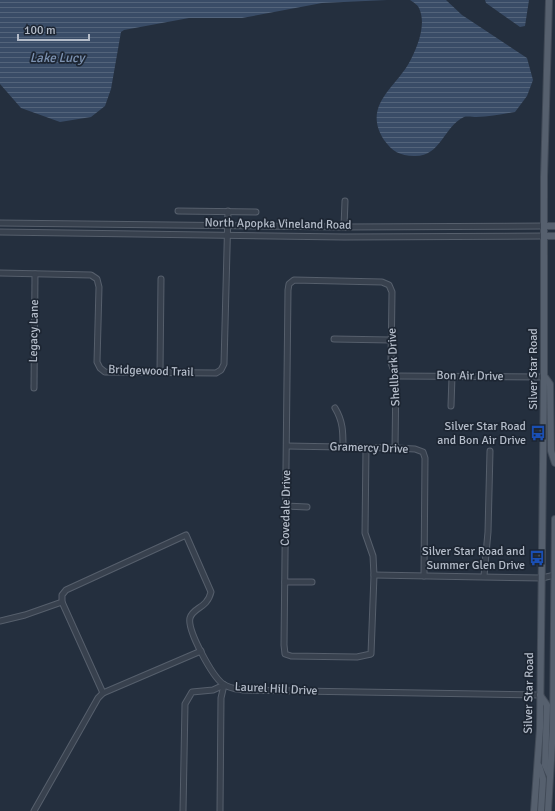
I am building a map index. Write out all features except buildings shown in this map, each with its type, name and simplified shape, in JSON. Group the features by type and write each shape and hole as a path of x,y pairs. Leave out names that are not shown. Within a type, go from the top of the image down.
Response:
{"main road":[{"name":"Silver Star Road","path":"534,811 538,762 540,695 546,65 549,0"},
{"name":"North Apopka Vineland Road","path":"544,226 555,226"},
{"name":"North Apopka Vineland Road","path":"544,236 555,236"},
{"path":"544,377 550,384 551,451 555,463"},
{"name":"Silver Star Road","path":"548,811 553,727 555,519"},
{"path":"540,695 547,704 545,765 551,777"},
{"path":"538,762 543,779 541,811"}],"street":[{"path":"344,227 345,201"},
{"path":"178,211 256,212"},
{"name":"Bridgewood Trail","path":"0,273 91,274 97,279 99,287 97,362 100,368 105,372 216,372 221,370 224,364 228,211"},
{"name":"North Apopka Vineland Road","path":"0,223 344,227 544,226"},
{"name":"North Apopka Vineland Road","path":"0,232 228,235 544,236"},
{"name":"Legacy Lane","path":"34,388 35,274"},
{"path":"160,372 161,279"},
{"name":"Shellbark Drive","path":"294,280 382,282 389,285 392,292 391,363 396,376 396,448"},
{"name":"Covedale Drive","path":"294,280 289,284 288,290 284,645 286,654 291,656 357,657 371,654 374,574"},
{"path":"334,339 391,340"},
{"name":"Bon Air Drive","path":"396,376 544,377"},
{"path":"452,376 452,406"},
{"path":"335,408 341,418 343,426 343,447"},
{"name":"Gramercy Drive","path":"287,446 396,448 419,450 423,452 425,458 424,576"},
{"path":"366,448 365,533 373,556 374,574 542,578 554,575"},
{"path":"484,576 488,532 490,451"},
{"path":"286,506 307,507"},
{"name":"Laurel Hill Drive","path":"62,602 62,595 66,590 186,535 211,592 210,598 204,606 193,612 190,617 190,624 201,651 218,680 224,685 243,690 540,695"},
{"path":"542,578 554,582"},
{"path":"285,582 312,582"},
{"path":"0,621 25,615 62,602 103,693"},
{"path":"34,811 98,698 103,693 201,651"},
{"path":"184,811 185,704 187,697 192,692 213,690 224,685"},
{"path":"220,811 221,698 224,685"}],"water":[{"name":"Lake Lucy","path":"0,0 387,0 322,3 242,18 189,18 124,30 121,32 111,89 105,106 91,117 60,122 21,108 0,84"},
{"path":"410,0 446,0 462,15 527,58 533,80 527,96 515,112 464,117 451,127 436,147 430,152 423,155 414,156 400,154 390,147 384,140 378,128 377,117 383,98 409,63 420,36 422,22 421,15 418,7"},
{"path":"485,0 529,0 525,26 520,27 486,3"}],"place":[{"name":"Silver Star Road and Bon Air Drive","path":"538,433"},
{"name":"Silver Star Road and Summer Glen Drive","path":"537,558"}]}
